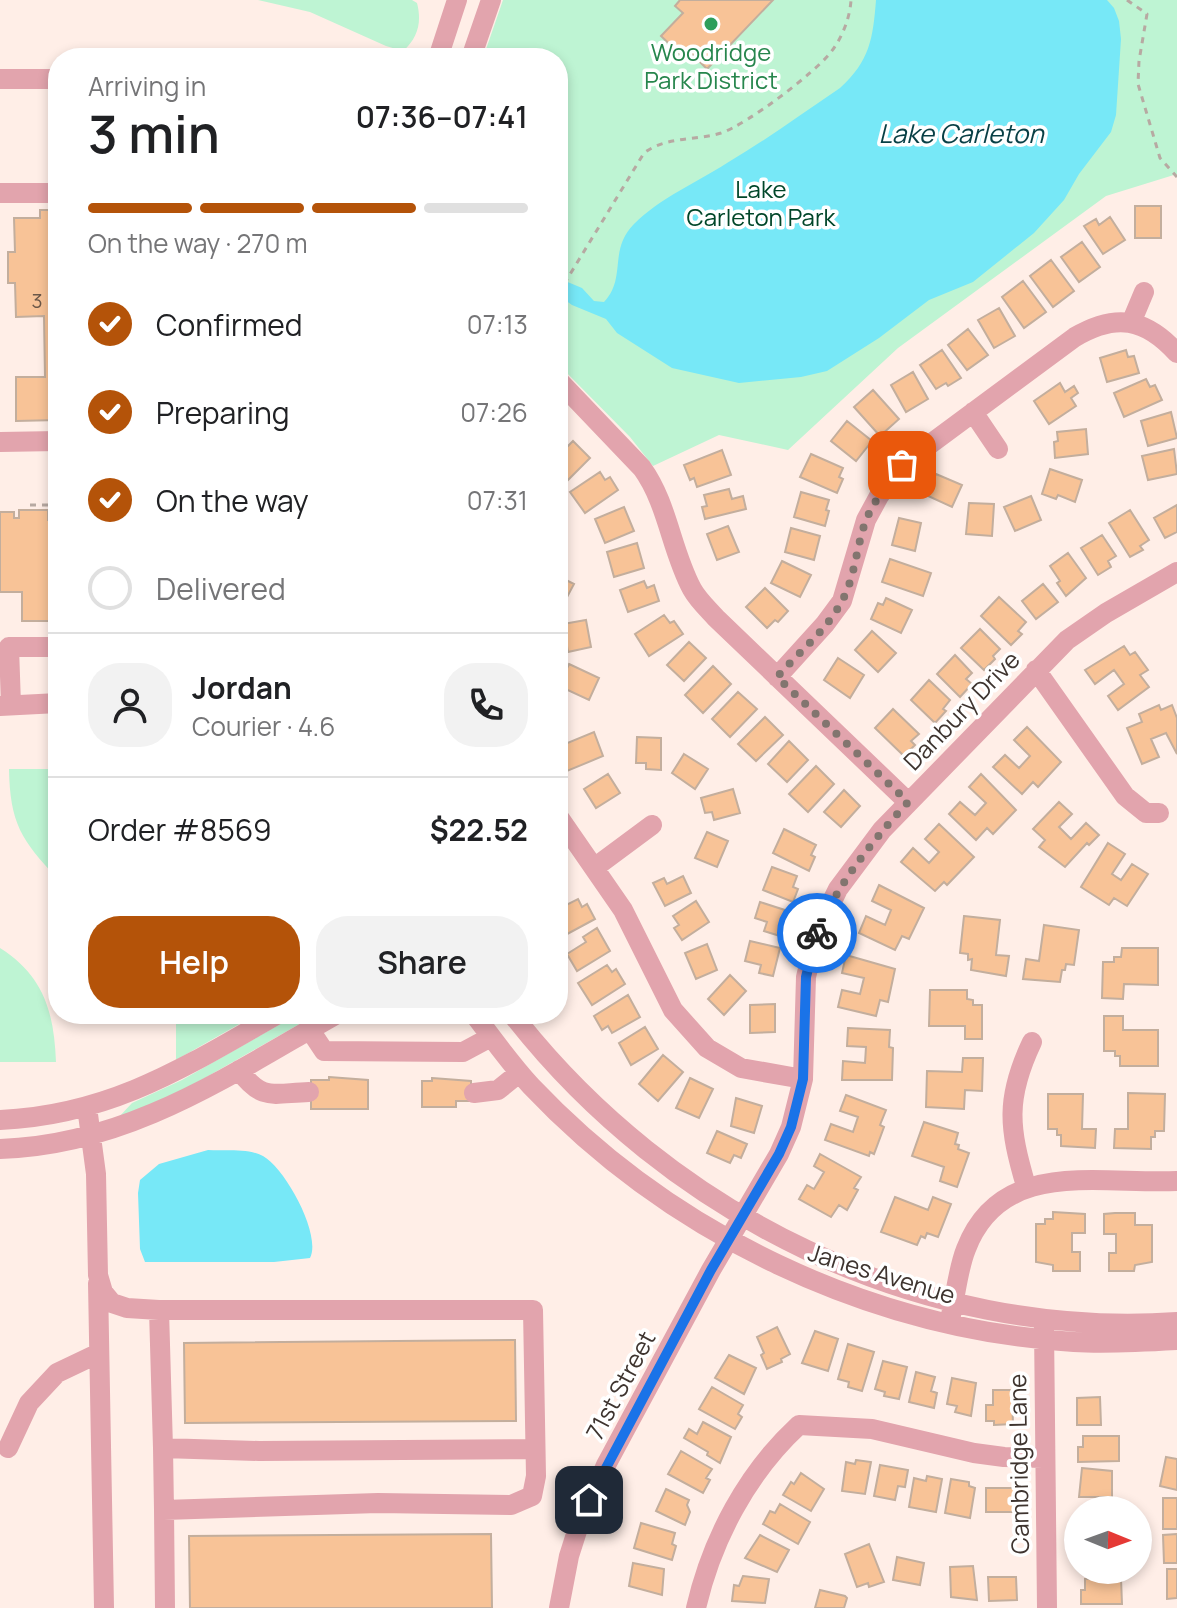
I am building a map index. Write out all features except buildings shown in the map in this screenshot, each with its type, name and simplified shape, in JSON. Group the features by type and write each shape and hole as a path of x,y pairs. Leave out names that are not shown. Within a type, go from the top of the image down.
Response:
{"street":[{"path":"441,48 457,0"},
{"path":"474,48 491,0"},
{"path":"0,79 48,79"},
{"path":"0,193 48,193"},
{"path":"1131,323 1144,292"},
{"path":"777,677 842,601 850,583 866,520 902,465 1095,325 1112,321 1131,323 1153,331 1177,353"},
{"path":"568,390 653,482 683,571 694,592 716,618 908,802"},
{"path":"973,412 998,449"},
{"path":"0,442 48,441"},
{"name":"Danbury Drive","path":"730,1240 791,1127 803,1079 806,977 817,932 830,903 854,864 908,802 1080,629 1177,572"},
{"path":"48,647 9,647 5,706 48,704"},
{"path":"1036,670 1125,796 1146,813 1159,813"},
{"path":"594,868 652,825"},
{"path":"568,830 623,910 673,1010 707,1048 741,1068 803,1079"},
{"path":"0,1120 54,1115 140,1089 260,1024"},
{"path":"0,1149 54,1144 92,1136 165,1110 320,1024"},
{"name":"Janes Avenue","path":"481,1024 519,1073 569,1124 604,1153 652,1191 730,1240 792,1273 890,1308 989,1332 1177,1322"},
{"name":"Janes Avenue","path":"521,1024 569,1080 621,1130 660,1161 744,1217 796,1245 888,1285 1003,1313 1044,1329 1102,1343 1177,1340"},
{"path":"310,1030 324,1051 463,1052 491,1037"},
{"path":"1026,1186 1013,1141 1012,1116 1022,1063 1032,1042"},
{"path":"239,1070 252,1088 262,1093 309,1092"},
{"path":"474,1093 498,1090 519,1073"},
{"path":"87,1107 92,1136 98,1275 104,1608"},
{"path":"950,1323 966,1249 978,1225 996,1207 1026,1186 1048,1181 1177,1181"},
{"name":"71st Street","path":"559,1608 569,1556 589,1500 711,1270 730,1240"},
{"path":"98,1275 103,1292 112,1303 127,1308 533,1310 536,1476 532,1496 511,1505 378,1503 164,1510"},
{"path":"159,1310 165,1608"},
{"name":"Cambridge Lane","path":"1044,1329 1047,1608"},
{"path":"8,1448 29,1403 57,1373 99,1353"},
{"path":"696,1608 722,1532 746,1489 795,1418 885,1430 977,1454 1043,1458"},
{"path":"163,1448 259,1451 535,1449"}],"path":[{"path":"568,277 644,153 669,140 719,134 745,122 831,52 845,27 851,0"},
{"path":"1127,0 1147,14 1138,84 1160,158 1177,177"},
{"path":"30,505 48,505"}],"green space":[{"path":"258,0 412,0 417,3 419,23 406,48 393,48 310,12"},
{"name":"Lake Carleton Park","path":"503,0 1177,0 1177,174 1106,196 898,348 788,450 719,435 653,466 630,437 568,374 568,48 486,48"},
{"path":"9,769 48,769 48,868 20,830"},
{"path":"0,948 27,971 44,997 48,1024 53,1027 56,1062 0,1062"},
{"path":"176,1024 239,1024 176,1060"},
{"path":"280,1024 299,1024 175,1095 118,1118 132,1103 182,1080"}],"water":[{"name":"Lake Carleton","path":"876,0 1107,0 1114,8 1121,39 1116,115 1111,132 1079,174 1064,200 1034,233 973,282 929,300 879,338 827,371 801,377 739,383 672,368 617,333 606,319 568,302 568,282 582,288 594,301 604,302 615,283 622,244 634,224 667,199 756,145 840,88 864,58"},
{"path":"208,1150 250,1152 272,1163 291,1187 306,1219 311,1234 310,1258 274,1262 145,1262 140,1249 140,1180 159,1164"}],"way so far":[{"path":"817,933 830,903 854,864 908,802 777,677 842,601 850,583 866,520 902,465"}],"place":[{"name":"Woodridge Park District","path":"711,24"}],"route":[{"path":"589,1500 791,1127 803,1079 806,977 817,933"}]}
